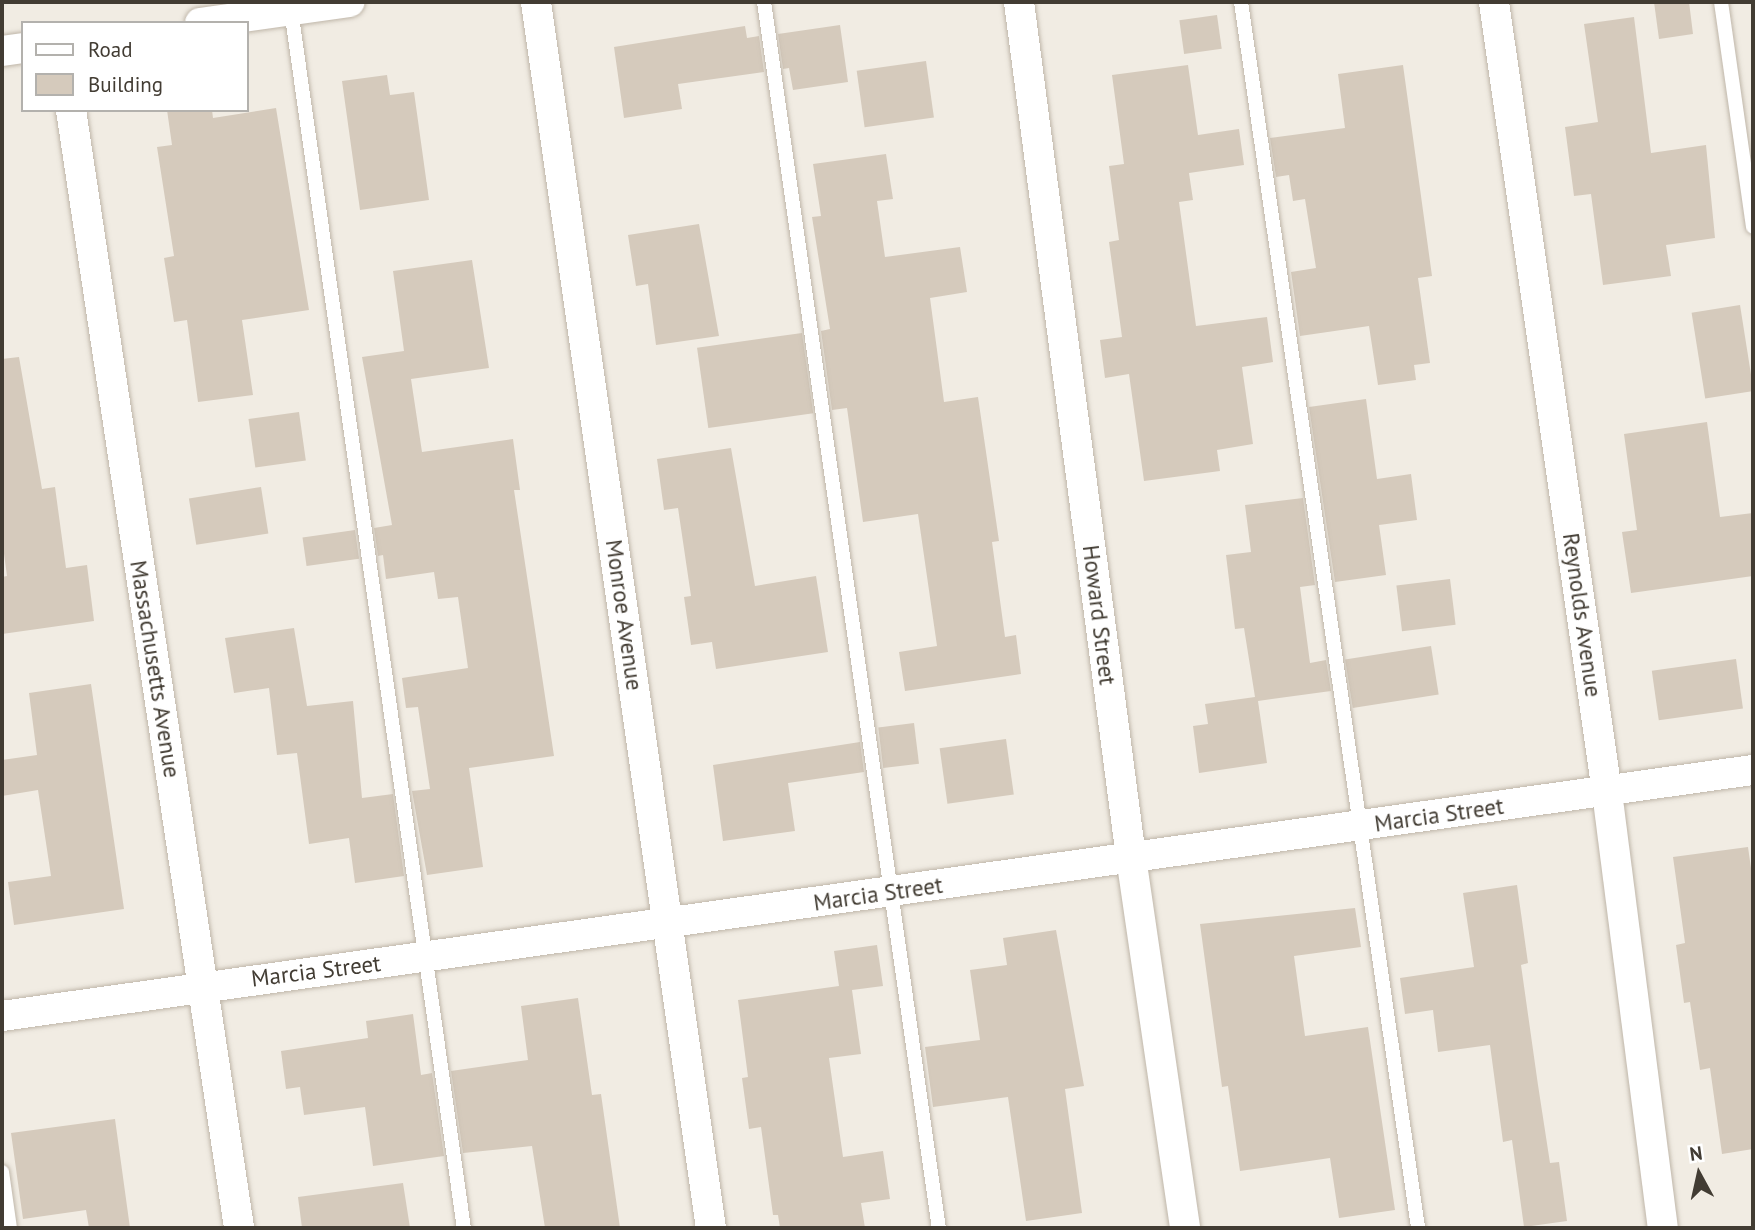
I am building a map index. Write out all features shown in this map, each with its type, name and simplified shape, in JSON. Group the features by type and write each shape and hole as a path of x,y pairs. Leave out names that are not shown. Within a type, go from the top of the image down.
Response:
{"street":[{"path":"214,21 350,2"},
{"name":"Monroe Avenue","path":"536,2 710,1228"},
{"name":"Howard Street","path":"1019,2 1131,857 1185,1228"},
{"name":"Reynolds Avenue","path":"1494,2 1608,792 1663,1228"},
{"path":"2,51 21,48"},
{"name":"Massachusetts Avenue","path":"71,112 239,1228"},
{"name":"Marcia Street","path":"2,1016 202,985 668,924 1753,770"}],"lane":[{"path":"764,2 894,891 939,1228"},
{"path":"1241,2 1418,1228"},
{"path":"1721,2 1753,227"},
{"path":"291,10 464,1228"},
{"path":"2,1172 10,1228"}],"building":[{"path":"1654,2 1689,2 1693,34 1659,39"},
{"path":"1217,15 1222,49 1184,54 1179,20"},
{"path":"1634,17 1651,153 1706,145 1715,238 1666,245 1671,276 1603,285 1591,194 1574,196 1565,127 1598,122 1584,24"},
{"path":"840,25 848,82 793,90 789,68 783,69 778,34"},
{"path":"745,26 747,38 759,36 764,72 678,84 682,109 624,118 614,47"},
{"path":"926,61 934,117 865,127 857,71"},
{"path":"1188,65 1198,135 1239,129 1244,165 1189,173 1193,200 1179,202 1196,326 1267,317 1273,362 1242,367 1253,444 1217,450 1220,471 1144,481 1129,374 1105,378 1100,340 1122,337 1109,242 1119,240 1109,166 1124,164 1112,75"},
{"path":"1403,65 1432,276 1418,278 1430,363 1414,365 1416,380 1378,385 1369,326 1300,336 1291,272 1316,268 1305,199 1293,201 1289,175 1276,177 1270,138 1345,128 1338,74"},
{"path":"387,75 390,95 414,92 429,200 360,210 342,81"},
{"path":"276,108 309,310 242,320 253,395 198,402 187,320 174,322 164,258 174,256 157,147 172,145 167,112 212,112 213,118"},
{"path":"886,154 893,199 877,201 885,257 960,247 967,292 930,298 944,402 978,397 999,541 992,542 1005,637 1016,635 1021,674 905,691 899,652 937,646 918,514 863,522 847,408 832,410 821,331 830,329 812,217 821,216 813,164"},
{"path":"699,224 719,336 656,345 648,284 636,286 628,235"},
{"path":"472,260 489,368 411,379 422,452 513,439 520,490 514,490 554,756 469,768 483,867 427,875 412,791 430,789 418,707 406,708 402,678 468,668 458,597 438,599 434,572 386,579 383,555 378,556 374,528 392,525 362,357 404,351 393,271"},
{"path":"1740,305 1753,391 1705,399 1692,313"},
{"path":"802,333 813,413 708,428 697,348"},
{"path":"19,357 42,489 55,487 66,568 87,565 94,621 2,634 2,577 7,576 2,539 2,359"},
{"path":"1366,399 1377,479 1411,474 1417,520 1379,525 1386,575 1335,582 1309,407"},
{"path":"299,412 306,461 255,468 248,419"},
{"path":"1707,422 1720,517 1753,513 1753,576 1631,593 1622,532 1637,530 1624,434"},
{"path":"731,448 755,586 816,576 828,652 716,669 712,642 691,645 684,597 691,596 678,508 664,510 657,459"},
{"path":"261,487 268,533 196,545 189,498"},
{"path":"1303,498 1315,585 1300,587 1310,663 1326,660 1331,691 1258,701 1267,763 1199,773 1193,726 1208,724 1205,704 1255,697 1244,628 1235,629 1226,555 1251,552 1245,505"},
{"path":"355,530 359,559 307,566 303,537"},
{"path":"1450,579 1456,625 1402,631 1396,586"},
{"path":"294,628 307,706 353,701 362,798 393,794 404,876 355,883 349,838 309,844 297,753 277,755 269,688 234,693 225,638"},
{"path":"1431,646 1439,694 1353,708 1345,660"},
{"path":"1736,659 1743,709 1659,720 1652,671"},
{"path":"91,684 124,909 14,925 8,882 51,876 38,790 2,796 2,760 37,755 29,693"},
{"path":"914,723 919,764 883,768 878,727"},
{"path":"1006,739 1014,794 947,804 940,748"},
{"path":"860,742 864,772 788,783 795,831 723,841 713,765"},
{"path":"1748,847 1753,882 1753,1149 1722,1154 1710,1068 1700,1070 1690,1002 1684,1003 1676,945 1685,943 1673,857"},
{"path":"1517,885 1528,963 1521,965 1538,1085 1550,1163 1559,1162 1567,1221 1524,1227 1512,1140 1503,1142 1490,1045 1438,1052 1433,1010 1405,1014 1400,978 1474,967 1463,893"},
{"path":"1355,908 1361,947 1294,956 1305,1036 1368,1027 1395,1210 1339,1218 1330,1158 1240,1171 1228,1086 1222,1087 1200,924"},
{"path":"1056,930 1084,1086 1065,1089 1082,1213 1026,1221 1008,1097 933,1107 925,1047 980,1040 970,970 1007,965 1003,938"},
{"path":"877,945 883,986 852,990 861,1054 829,1058 843,1157 883,1151 890,1199 861,1203 865,1228 780,1228 778,1215 773,1215 761,1127 749,1129 742,1078 748,1077 738,1000 839,986 834,951"},
{"path":"578,998 592,1095 601,1094 620,1228 545,1228 532,1146 463,1153 451,1071 528,1060 521,1006"},
{"path":"413,1014 421,1075 432,1073 444,1156 373,1166 365,1107 304,1115 300,1087 286,1089 281,1051 368,1038 366,1021"},
{"path":"115,1119 130,1228 89,1228 86,1210 23,1219 11,1133"},
{"path":"403,1183 410,1228 302,1228 298,1197"}]}
